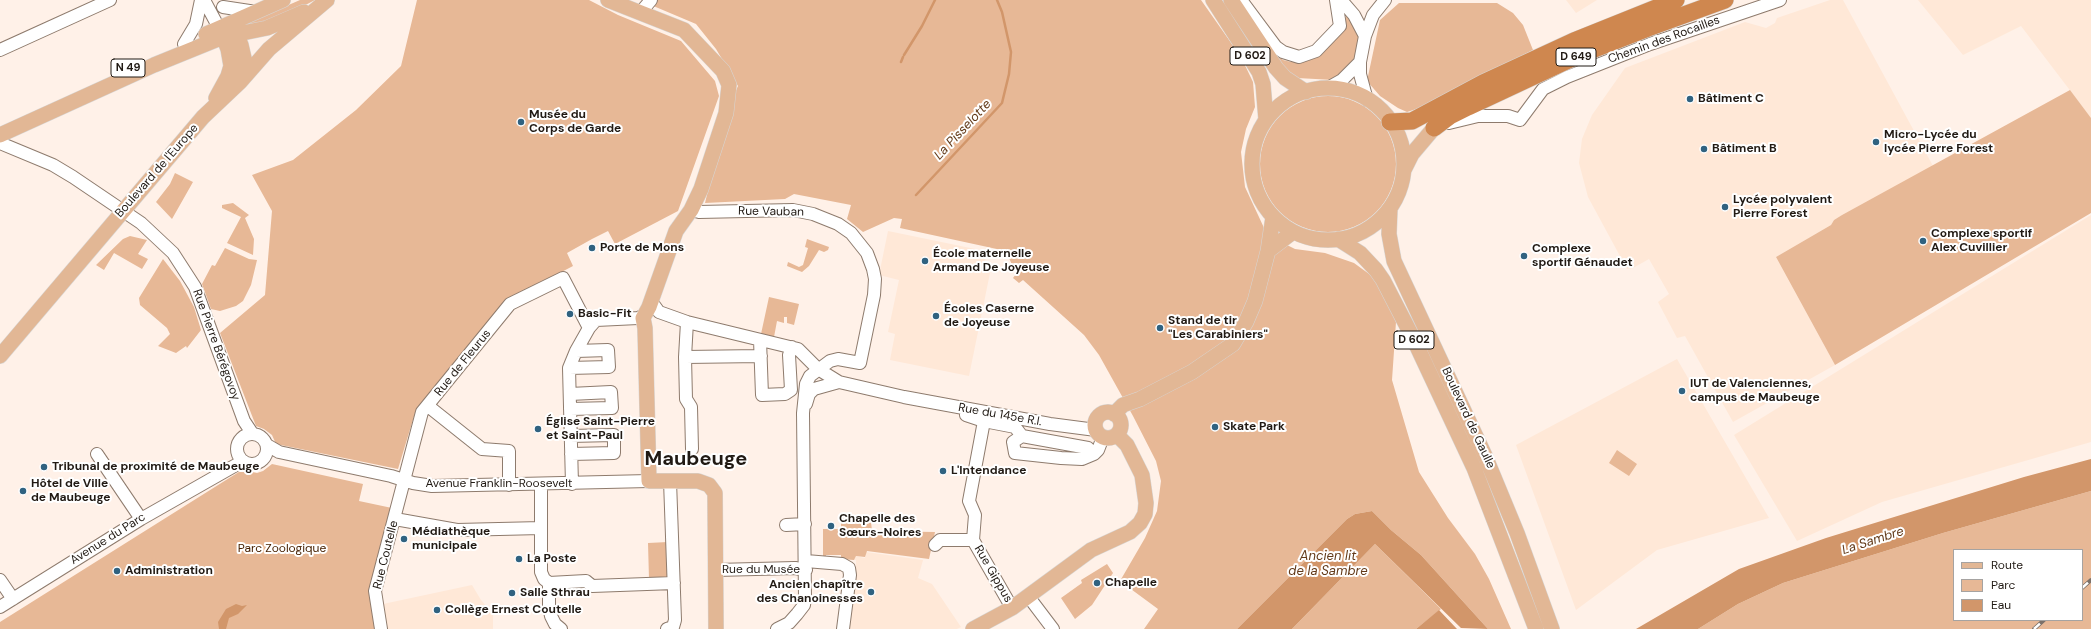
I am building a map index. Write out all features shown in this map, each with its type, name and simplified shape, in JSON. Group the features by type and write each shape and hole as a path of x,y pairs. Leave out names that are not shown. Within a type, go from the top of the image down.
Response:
{"highway":[{"name":"D 649","path":"1390,122 1412,121 1497,76 1574,41 1676,0"},
{"name":"D 649","path":"1434,128 1447,118 1468,107 1580,55 1725,0"}],"main road":[{"name":"N 49","path":"0,135 228,31 256,12 283,0"},
{"name":"N 49","path":"0,124 184,44 228,31 267,28 285,22 327,0"},
{"name":"Boulevard de l'Europe","path":"0,356 203,118 240,82 269,49 327,0"},
{"name":"D 602","path":"1213,0 1259,72 1264,89 1266,120"},
{"name":"D 602","path":"1232,0 1276,68 1285,78 1306,92"},
{"path":"615,2 684,30 723,71 729,85 729,96 723,124 691,210 676,231 648,317 650,481 704,482 709,485 715,493 716,629"},
{"path":"228,31 244,58 240,82"},
{"path":"203,118 228,76 230,57 228,31"},
{"path":"1326,89 1354,93 1367,100 1380,109 1390,122 1401,145 1403,171 1396,196 1390,208 1377,221 1362,232 1338,239 1315,239 1293,232 1273,217 1260,198 1253,176 1253,152 1256,141 1266,120 1288,100 1306,92 1326,89"},
{"name":"D 649","path":"1403,171 1412,154 1434,128"},
{"name":"Boulevard de Gaulle","path":"1390,208 1389,234 1394,261 1483,452 1517,533 1552,629"},
{"path":"973,629 1012,608 1091,550 1130,532 1143,519 1146,503 1142,475 1127,445 1110,427 1123,405 1140,399 1192,372 1233,344 1246,322 1255,301 1268,252 1273,217"},
{"path":"1268,252 1293,232"},
{"name":"Boulevard de Gaulle","path":"1338,239 1360,253 1383,280 1425,363 1471,463 1536,629"},
{"path":"716,599 719,629"}],"street":[{"path":"0,50 110,0"},
{"path":"203,0 228,31"},
{"path":"184,44 196,24 203,0"},
{"path":"640,13 650,0"},
{"path":"1241,0 1276,47 1283,52 1299,57 1316,52 1337,30 1340,21 1336,0"},
{"name":"Chemin des Rocailles","path":"1434,128 1463,118 1478,116 1508,116 1520,120 1543,89 1567,77 1664,39 1780,0"},
{"path":"228,31 221,3 256,12"},
{"path":"1367,100 1360,74 1360,62 1365,36 1373,16 1383,3"},
{"path":"1345,4 1365,36"},
{"path":"1326,89 1342,80 1360,62"},
{"name":"Rue Pierre Bérégovoy","path":"0,142 53,165 141,223 165,245 195,287 248,434"},
{"name":"Rue Vauban","path":"691,210 699,212 803,211 838,224 851,233 867,253 875,279 872,306 860,363 838,359 830,361 818,369"},
{"name":"Rue de Fleurus","path":"405,481 422,412 510,304 563,278 589,328"},
{"path":"572,484 569,368 576,351 593,322 599,319 648,317"},
{"name":"Rue du 145e R.I.","path":"648,317 687,322 792,347 798,349 818,369 839,382 904,398 984,421 1015,427 1022,436"},
{"path":"687,322 685,357 686,399 691,407 692,449"},
{"path":"760,340 762,395 788,394 790,390 789,355 792,347"},
{"path":"569,368 609,367 608,350 576,351"},
{"path":"685,357 761,356"},
{"path":"777,629 789,623 798,614 804,606 806,598 803,413 806,384 810,376 818,369"},
{"path":"803,413 809,394 814,389 839,382"},
{"path":"570,394 611,392 612,408 570,409"},
{"name":"Rue du 145e R.I.","path":"904,398 1050,424 1110,427"},
{"path":"428,406 482,449 508,451 510,485"},
{"path":"935,544 940,540 974,540 975,515 969,500 984,421"},
{"path":"1094,454 1088,448 1022,436 1014,442 1015,453 1061,458 1082,458 1094,454 1098,450 1110,427"},
{"path":"248,434 262,437 266,450 263,460 253,464 240,458 238,441 248,434"},
{"path":"570,436 614,435 614,453 571,454"},
{"name":"Avenue Franklin-Roosevelt","path":"266,450 432,486 541,485 650,481"},
{"path":"97,454 141,519"},
{"name":"Avenue du Parc","path":"0,607 141,519 217,474 240,458"},
{"name":"Rue Coutelle","path":"381,629 375,591 405,481"},
{"path":"670,481 674,583 670,628"},
{"path":"541,485 541,572 544,579 549,583 586,581 592,586 674,583"},
{"path":"394,518 457,530 541,528"},
{"path":"786,525 804,524"},
{"name":"Rue Gippus","path":"974,540 1012,608"},
{"name":"Rue du Musée","path":"716,570 795,568 806,565 842,564 849,568 850,575 843,629"},
{"path":"0,580 12,599"},
{"path":"549,583 549,606 558,627"},
{"path":"1028,596 1053,629"}],"shaded area":[{"path":"1566,0 1597,0 1576,13"},
{"name":"Lycée polyvalent Pierre Forest","path":"1830,0 1843,0 1933,166 1842,215 1834,220 1831,225 1776,257 1835,365 1733,422 1685,336 1677,338 1658,302 1669,294 1649,259 1633,268 1627,269 1588,197 1579,163 1582,139 1592,115 1625,68 1745,22 1766,28 1775,23 1777,18"},
{"path":"1918,0 2091,0 2091,118 2021,26 1963,55"},
{"path":"2091,215 2091,442 1882,502 1797,541 1734,435"},
{"name":"Écoles Caserne de Joyeuse","path":"888,231 980,250 986,259 984,261 991,268 969,376 890,360 895,334 888,332 899,280 879,275"},
{"path":"1677,359 1769,518 1657,550 1576,610 1516,445"},
{"path":"866,552 923,560 918,578 932,584 961,627 957,629 848,629 856,564 856,560 854,560 856,556 865,558"},
{"name":"Collège Ernest Coutelle","path":"472,585 481,600 493,614 493,629 386,629 383,604"}],"green space":[{"path":"300,0 315,0 294,11 245,28 245,24"},
{"path":"417,0 589,0 618,15 681,41 715,81 719,96 678,211 615,244 608,231 592,239 567,253 573,266 506,301 415,413 398,469 276,444 272,435 264,429 256,426 220,333 265,295 272,211 252,175 293,160 356,110 401,66"},
{"path":"647,0 1201,0 1241,57 1253,82 1255,107 1246,129 1241,152 1245,187 1265,230 1295,249 1325,253 1354,263 1376,279 1388,301 1396,322 1392,380 1419,472 1448,518 1475,554 1489,579 1511,629 1488,629 1421,555 1391,530 1372,511 1355,514 1347,519 1237,629 1144,629 1158,609 1120,581 1145,538 1157,511 1161,481 1156,461 1133,416 1099,355 1084,335 1023,280 1019,283 1013,278 1016,274 1006,251 900,228 902,219 894,218 863,232 847,219 851,205 794,194 785,199 705,203 728,107 738,86 716,49 696,24 651,5"},
{"path":"1399,3 1497,3 1513,13 1523,25 1533,50 1426,106 1407,112 1380,96 1367,81 1380,20"},
{"path":"1346,16 1351,19 1360,37 1354,62 1334,80 1297,78 1289,74 1275,54 1283,60 1291,62 1307,61 1315,58 1343,26"},
{"name":"Complexe sportif Alex Cuvillier","path":"2070,90 2091,118 2091,213 1835,365 1776,257 1831,225 1834,220 1842,215"},
{"path":"1328,96 1354,101 1376,116 1391,138 1396,164 1391,190 1376,212 1354,227 1328,232 1302,227 1280,212 1265,190 1260,164 1265,138 1280,116 1302,101"},
{"path":"175,173 193,182 172,219 156,202 170,184"},
{"path":"233,203 249,215 245,218 254,239 253,255 227,243 241,217 222,208 222,205"},
{"path":"130,236 147,240 138,254 148,259 142,269 114,253 104,270 96,265 123,239"},
{"path":"807,239 829,247 828,250 824,252 819,250 809,266 802,272 787,266 788,262 799,267 803,265 808,248 805,247"},
{"path":"225,248 249,259 257,260 251,285 243,301 236,306 220,311 211,309 202,284 212,265 215,266"},
{"path":"163,259 180,281 194,307 201,330 187,348 186,346 176,353 158,346 170,334 167,328 140,305 139,298"},
{"path":"769,297 799,304 794,325 787,323 787,317 784,317 784,323 777,321 774,337 761,334"},
{"path":"1617,450 1637,464 1629,476 1609,463"},
{"name":"Parc Zoologique","path":"272,464 363,484 359,501 392,508 371,593 376,629 0,629 0,622 242,470 257,473 263,471"},
{"path":"2091,491 2091,629 1698,629 1738,604 1783,583 1943,533"},
{"path":"841,517 850,522 871,522 872,531 935,532 929,559 867,551 865,557 856,556 854,560 841,559 841,555 826,555 826,559 823,557 823,529 841,529"},
{"path":"668,542 669,579 649,579 648,543"},
{"path":"1375,544 1441,609 1416,629 1292,629"},
{"path":"1107,564 1113,573 1092,605 1075,619 1061,598 1082,583 1081,580"}],"water":[{"name":"La Sambre","path":"2091,459 2091,491 1943,533 1783,583 1738,604 1698,629 1636,629 1739,569 1826,538 2024,477"},
{"name":"Ancien lit de la Sambre","path":"1372,511 1391,530 1421,555 1488,629 1461,628 1375,544 1292,629 1237,629 1347,519 1355,514"},
{"path":"236,604 242,606 247,605 238,614 229,618 226,629 219,629 218,622 226,609"},
{"path":"1439,610 1457,629 1416,629"}],"waterway":[{"path":"904,55 922,26 935,0"},
{"name":"La Pisselotte","path":"916,195 1002,103 1009,74 1011,52 1002,12 997,0"},
{"path":"901,62 903,57"}],"railway":[{"path":"2083,587 2091,580"},
{"path":"2034,629 2043,621"}],"place":[{"name":"Bâtiment C","path":"1690,99"},
{"name":"Musée du Corps de Garde","path":"521,122"},
{"name":"Micro-Lycée du lycée Pierre Forest","path":"1876,142"},
{"name":"Bâtiment B","path":"1704,149"},
{"name":"Lycée polyvalent Pierre Forest","path":"1725,207"},
{"name":"Complexe sportif Alex Cuvillier","path":"1923,241"},
{"name":"Porte de Mons","path":"592,248"},
{"name":"Complexe sportif Génaudet","path":"1524,256"},
{"name":"École maternelle Armand De Joyeuse","path":"925,261"},
{"name":"Basic-Fit","path":"570,314"},
{"name":"Écoles Caserne de Joyeuse","path":"936,316"},
{"name":"Stand de tir \"Les Carabiniers\"","path":"1160,328"},
{"name":"IUT de Valenciennes, campus de Maubeuge","path":"1682,391"},
{"name":"Skate Park","path":"1215,427"},
{"name":"Église Saint-Pierre et Saint-Paul","path":"538,429"},
{"name":"Tribunal de proximité de Maubeuge","path":"44,467"},
{"name":"L'Intendance","path":"943,471"},
{"name":"Hôtel de Ville de Maubeuge","path":"23,491"},
{"name":"Chapelle des Sœurs-Noires","path":"831,526"},
{"name":"Médiathèque municipale","path":"404,539"},
{"name":"La Poste","path":"519,559"},
{"name":"Administration","path":"117,571"},
{"name":"Chapelle","path":"1097,583"},
{"name":"Ancien chapître des Chanoinesses","path":"871,592"},
{"name":"Salle Sthrau","path":"512,593"},
{"name":"Collège Ernest Coutelle","path":"437,610"}],"district":[{"name":"Maubeuge","path":"696,460"}]}
